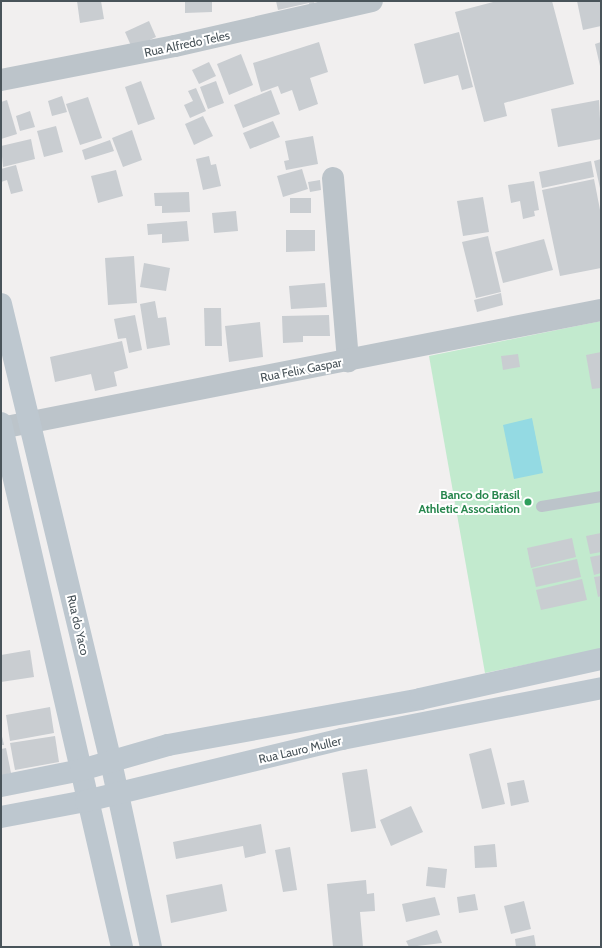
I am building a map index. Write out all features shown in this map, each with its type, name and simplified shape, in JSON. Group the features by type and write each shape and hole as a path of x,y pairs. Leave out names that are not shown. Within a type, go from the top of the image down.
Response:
{"street":[{"name":"Rua Alfredo Teles","path":"1,80 182,45 372,1"},
{"path":"333,178 348,361"},
{"name":"Rua do Yaco","path":"1,304 111,762 116,793 151,947"},
{"name":"Rua Felix Gaspar","path":"1,426 30,424 601,310"},
{"path":"1,426 81,770 86,801 122,947"},
{"path":"1,786 81,770 168,746 420,699 601,659"},
{"name":"Rua Lauro Muller","path":"1,817 86,801 342,740 601,688"}],"lane":[{"path":"540,506 601,496"}],"green space":[{"name":"Banco do Brasil Athletic Association","path":"601,321 601,649 485,673 429,356"}],"water":[{"path":"532,418 543,473 514,479 503,425"}],"building":[{"path":"77,1 101,1 104,19 80,23"},
{"path":"185,1 212,1 212,12 185,13"},
{"path":"276,1 314,1 315,7 310,8 309,3 278,10"},
{"path":"497,1 552,1 574,84 504,103 507,116 484,122 455,12"},
{"path":"577,1 601,1 601,26 583,30"},
{"path":"149,21 156,37 132,48 125,32"},
{"path":"459,32 473,87 462,90 458,75 424,84 414,44"},
{"path":"319,42 328,72 310,78 318,104 299,111 292,90 281,94 278,86 261,92 253,63"},
{"path":"601,42 601,66 600,66 595,44"},
{"path":"241,54 253,85 229,95 217,64"},
{"path":"209,62 216,76 199,84 192,70"},
{"path":"141,81 155,119 138,125 125,87"},
{"path":"216,81 224,103 208,109 200,87"},
{"path":"196,88 206,111 190,118 184,105 193,101 188,91"},
{"path":"271,90 280,114 243,128 234,105"},
{"path":"62,96 67,112 52,116 48,101"},
{"path":"88,97 102,138 80,145 66,104"},
{"path":"7,100 17,134 1,139 1,102"},
{"path":"599,100 601,139 558,147 551,109"},
{"path":"30,111 35,127 20,131 16,116"},
{"path":"203,116 213,136 194,145 185,124"},
{"path":"273,121 280,137 250,149 243,133"},
{"path":"56,126 63,152 44,157 37,131"},
{"path":"132,130 142,160 123,167 112,138"},
{"path":"313,136 318,164 286,170 284,161 289,160 285,141"},
{"path":"31,139 35,159 3,167 1,146"},
{"path":"110,140 114,151 85,160 82,150"},
{"path":"209,156 211,165 216,164 221,186 203,190 196,159"},
{"path":"601,159 601,188 600,188 594,161"},
{"path":"591,161 594,177 542,188 539,172"},
{"path":"16,165 23,191 11,194 7,180 1,182 1,169"},
{"path":"302,169 308,189 283,197 277,176"},
{"path":"116,170 123,196 98,203 91,176"},
{"path":"594,179 601,215 601,268 560,276 542,190"},
{"path":"320,180 321,190 310,192 308,182"},
{"path":"534,181 539,210 534,211 535,216 523,219 520,201 511,203 508,185"},
{"path":"189,192 190,212 162,213 162,206 155,206 154,193"},
{"path":"483,197 489,232 463,236 457,201"},
{"path":"290,198 311,198 311,213 290,213"},
{"path":"236,211 238,231 214,233 212,213"},
{"path":"187,221 189,241 162,243 162,234 148,235 147,224"},
{"path":"286,230 315,230 315,251 286,252"},
{"path":"488,236 501,292 476,298 462,242"},
{"path":"544,239 553,270 503,283 495,252"},
{"path":"134,256 137,303 108,305 105,258"},
{"path":"144,263 170,268 166,291 140,287"},
{"path":"325,283 327,307 291,309 289,286"},
{"path":"501,293 503,305 477,312 474,300"},
{"path":"155,301 158,318 166,317 170,345 147,349 140,304"},
{"path":"204,308 221,308 222,346 205,346"},
{"path":"135,315 142,350 129,353 126,338 118,339 114,319"},
{"path":"329,315 330,336 303,336 303,342 283,343 282,316"},
{"path":"260,322 263,357 229,362 225,326"},
{"path":"122,341 128,368 114,372 117,386 95,391 91,374 55,382 50,357"},
{"path":"601,352 601,388 592,389 586,355"},
{"path":"518,354 520,367 503,370 501,356"},
{"path":"601,533 601,552 590,554 586,536"},
{"path":"572,538 576,557 531,568 527,548"},
{"path":"601,555 601,573 594,575 590,557"},
{"path":"577,559 581,577 536,587 532,569"},
{"path":"601,576 601,596 598,597 594,577"},
{"path":"582,579 587,600 541,610 536,590"},
{"path":"30,650 34,677 1,682 1,655"},
{"path":"50,707 54,733 10,741 6,715"},
{"path":"1,732 4,745 1,745"},
{"path":"55,736 59,762 15,770 10,743"},
{"path":"6,748 11,773 1,776 1,749"},
{"path":"491,748 505,804 482,809 469,754"},
{"path":"367,769 376,828 351,832 342,773"},
{"path":"524,780 529,802 511,806 507,783"},
{"path":"411,806 423,832 391,846 380,820"},
{"path":"261,824 266,853 245,858 243,846 176,859 173,842"},
{"path":"495,844 497,867 475,868 474,846"},
{"path":"290,847 297,890 283,892 275,850"},
{"path":"428,867 447,869 445,888 426,886"},
{"path":"366,880 367,894 374,893 375,911 360,912 363,947 333,947 327,884"},
{"path":"222,884 227,911 171,923 166,895"},
{"path":"475,894 478,910 459,913 457,897"},
{"path":"435,897 440,915 406,922 402,904"},
{"path":"524,901 531,929 511,934 504,906"},
{"path":"437,930 442,943 409,947 406,941"},
{"path":"534,935 536,947 516,947 515,939"}],"place":[{"name":"Banco do Brasil Athletic Association","path":"528,502"}]}
